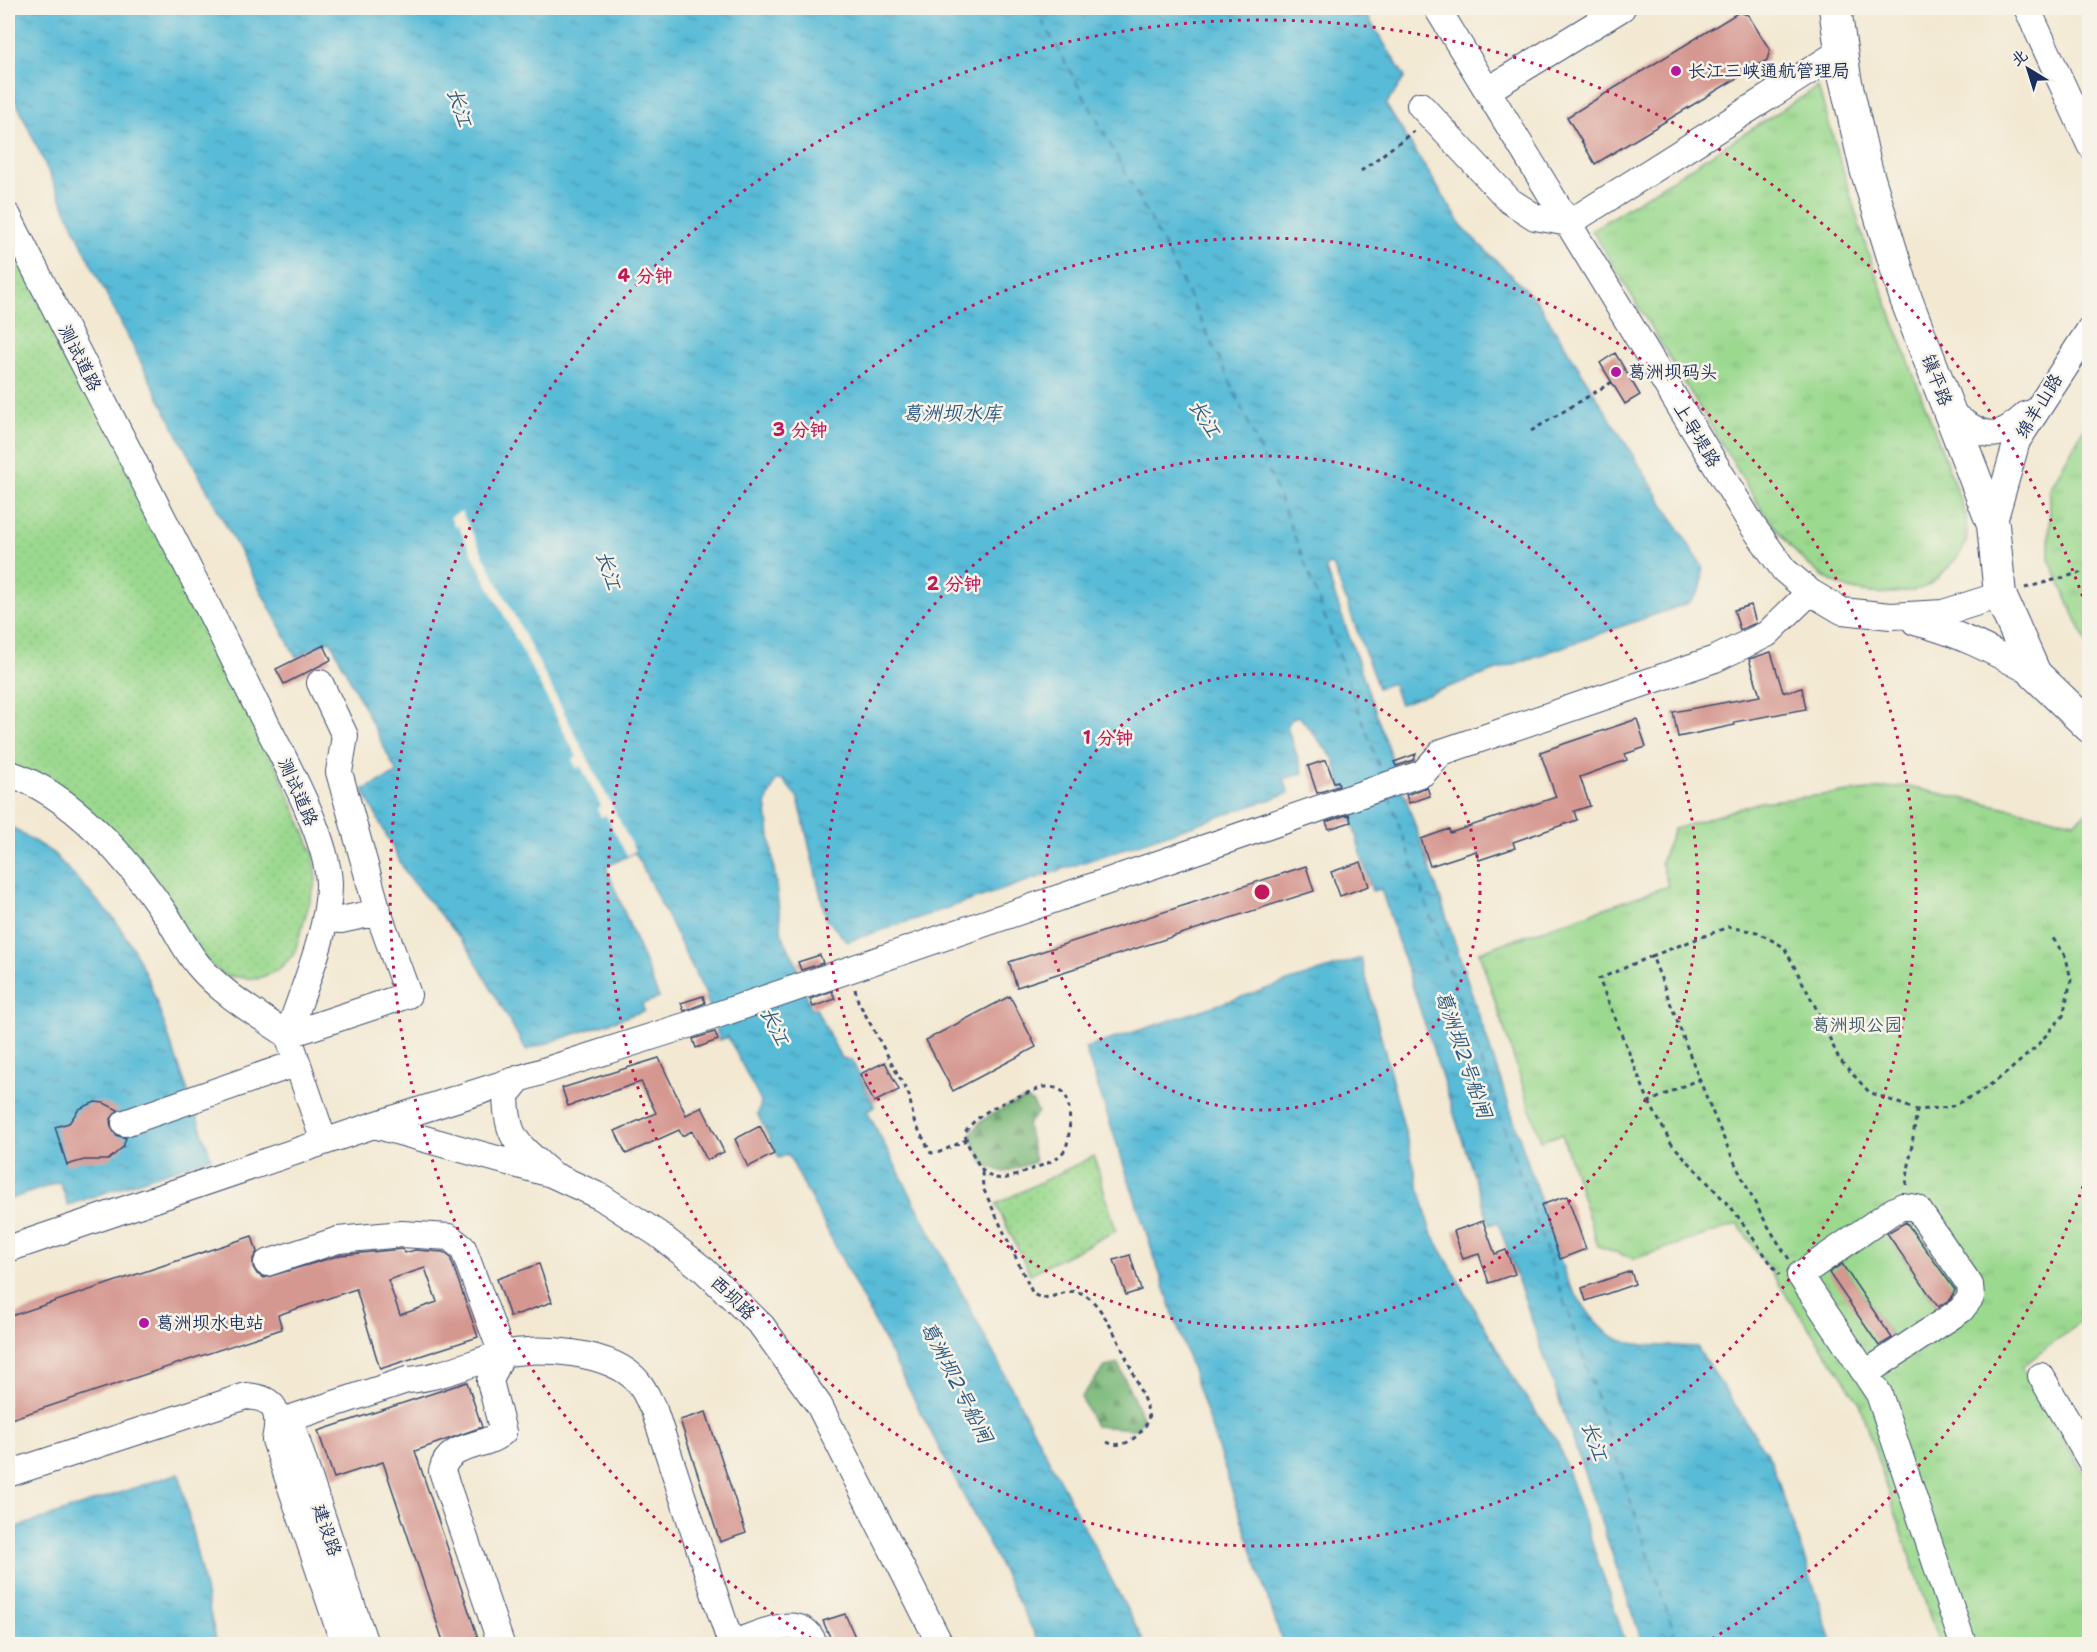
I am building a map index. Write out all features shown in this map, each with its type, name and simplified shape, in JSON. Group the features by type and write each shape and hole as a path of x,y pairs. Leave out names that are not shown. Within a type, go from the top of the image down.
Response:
{"main road":[{"name":"镇平路","path":"1835,8 1841,51 1870,180 1906,299 1993,525 2000,595 2035,674 2090,727"}],"street":[{"name":"上导堤路","path":"1437,8 1752,525 1784,570 1810,592 1842,611 1891,616 1943,613 2000,595"},
{"path":"1488,90 1622,8"},
{"path":"2027,8 2090,145"},
{"path":"1420,105 1510,201 1536,218 1569,223 1841,51"},
{"name":"测试道路","path":"8,216 227,644 314,825 326,863 329,883 326,918 288,1035"},
{"name":"绵羊山路","path":"1993,525 2017,441 2090,330"},
{"path":"1949,412 1982,435 1994,435 2010,430 2041,402"},
{"path":"8,1248 374,1125 712,1017 1427,771 1442,752 1715,659 1767,634 1810,592"},
{"path":"1891,616 1935,626 1982,645 2035,674"},
{"path":"288,1035 408,995 378,912 339,772 345,736 320,683"},
{"path":"8,773 66,805 91,825 147,888 197,964 218,987 288,1035 324,1142"},
{"path":"326,918 341,920 378,912"},
{"path":"125,1123 297,1063"},
{"path":"520,1078 506,1095 506,1116 515,1142 551,1174"},
{"name":"西坝路","path":"374,1125 551,1174 601,1197 658,1234 704,1270 762,1326 819,1406 940,1644"},
{"path":"1866,1372 1961,1310 1971,1297 1970,1285 1917,1208 1904,1206 1791,1277 1866,1372 1879,1394 1964,1644"},
{"path":"267,1263 338,1240 402,1234 449,1237 463,1248 502,1354 490,1381 503,1432 497,1438 451,1453 444,1460 442,1471 501,1644"},
{"path":"344,1644 275,1440 279,1422 406,1380 426,1379 502,1354 572,1353 621,1367 638,1382 654,1410 731,1644 786,1626 800,1626 812,1636 814,1644"},
{"path":"2040,1376 2090,1460"},
{"name":"建设路","path":"8,1474 246,1396 262,1397 273,1404 279,1422 294,1433 365,1644"}],"path":[{"path":"1361,171 1414,131"},
{"path":"1531,431 1612,382"},
{"path":"2000,595 2090,570"},
{"path":"1791,1277 1671,1143 1649,1102 1599,979 1728,927 1757,932 1784,947 1815,1006 1839,1059 1869,1092 1917,1110 1950,1107 1984,1089 2034,1049 2063,1016 2071,980 2066,957 2052,937"},
{"path":"1652,956 1721,1133 1791,1277"},
{"path":"852,969 858,1001 909,1095 914,1121 931,1153 940,1152 966,1140"},
{"path":"1649,1102 1701,1078"},
{"path":"982,1172 990,1177 1011,1178 1059,1156 1069,1141 1068,1101 1064,1092 1056,1088 1043,1087 992,1108 973,1121 965,1132 966,1140 982,1172 983,1188 1033,1294 1048,1299 1070,1290 1083,1293 1109,1323 1147,1407 1149,1419 1139,1435 1125,1443 1114,1446 1107,1442"},
{"path":"1904,1206 1917,1110"}],"green space":[{"path":"1818,87 1867,250 1966,515 1967,539 1959,554 1933,581 1922,588 1912,590 1881,593 1850,589 1816,571 1795,552 1760,507 1592,230"},
{"path":"8,227 257,719 314,855 316,881 294,954 278,970 257,979 225,976 208,962 157,892 8,768"},
{"path":"2089,419 2089,648 2049,559 2050,489"},
{"name":"葛洲坝公园","path":"1904,786 2074,822 2089,811 2089,1315 2022,1367 2089,1482 2089,1644 1939,1644 1858,1400 1738,1224 1634,1259 1598,1246 1562,1134 1541,1141 1479,952 1668,886 1661,862 1674,829 1760,802"},
{"path":"1025,1099 1033,1103 1038,1112 1027,1125 1035,1162 1004,1172 985,1165 970,1137 986,1118"},
{"path":"1094,1156 1116,1231 1030,1274 996,1204"},
{"path":"1886,1231 1939,1309 1894,1340 1840,1262"},
{"path":"1118,1364 1143,1419 1135,1429 1095,1426 1081,1397 1105,1367"}],"water":[{"name":"葛洲坝水库","path":"8,8 1362,8 1405,77 1386,105 1464,229 1537,301 1702,566 1703,577 1699,591 1688,603 1400,704 1392,683 1378,688 1334,568 1331,564 1327,565 1326,570 1432,874 1568,1283 1597,1323 1618,1339 1640,1345 1697,1347 1771,1460 1833,1644 1643,1644 1498,1222 1490,1225 1381,889 1372,891 1334,759 1299,716 1292,718 1287,727 1303,773 1284,779 1289,793 847,942 826,918 798,798 783,780 776,780 766,803 782,935 795,961 811,1009 816,1008 841,1058 852,1061 875,1107 867,1111 1145,1644 1040,1644 788,1154 779,1158 758,1115 761,1102 728,1037 720,1040 705,993 635,852 606,867 659,998 642,1004 644,1011 526,1050 468,948 407,875 363,790 397,773 330,640 296,657 180,439 93,268 8,84"},
{"path":"8,825 53,853 114,919 133,948 150,984 211,1157 68,1205 60,1182 8,1200"},
{"path":"1361,958 1430,1230 1520,1389 1558,1443 1626,1644 1283,1644 1085,1048"},
{"path":"179,1473 217,1644 8,1644 8,1530"}],"pier":[{"path":"461,511 635,851 627,856 606,815 601,817 597,809 601,806 581,766 577,768 572,760 577,757 458,526 455,527 450,517"}],"building":[{"path":"1739,12 1748,15 1770,50 1767,60 1595,164 1567,117"},
{"name":"葛洲坝码头","path":"1615,353 1640,395 1625,404 1600,363"},
{"path":"1751,605 1756,623 1740,630 1734,610"},
{"path":"324,645 331,660 284,684 276,669"},
{"path":"1771,652 1783,692 1802,688 1806,709 1734,722 1735,725 1678,737 1673,712 1760,696 1749,659"},
{"path":"1637,719 1646,747 1625,754 1627,760 1580,777 1590,806 1574,811 1577,820 1513,842 1515,848 1479,860 1476,851 1430,866 1421,839 1449,829 1450,833 1556,797 1540,752"},
{"path":"1416,754 1414,760 1396,766 1394,762"},
{"path":"1326,760 1334,782 1338,781 1339,786 1317,793 1308,766"},
{"path":"1427,787 1430,796 1409,803 1406,795"},
{"path":"1349,814 1351,822 1329,829 1326,822"},
{"path":"1361,862 1369,886 1340,896 1331,872"},
{"path":"1306,866 1314,891 1017,987 1009,962"},
{"path":"820,955 823,963 801,970 798,962"},
{"path":"832,991 835,999 813,1007 810,999"},
{"path":"703,996 705,1003 684,1011 681,1003"},
{"path":"1010,996 1036,1047 953,1091 926,1040"},
{"path":"715,1032 718,1040 696,1048 693,1039"},
{"path":"659,1058 686,1115 702,1107 724,1152 707,1160 692,1131 682,1136 679,1130 626,1154 615,1131 656,1113 641,1082 568,1106 562,1088"},
{"path":"885,1062 899,1090 874,1102 860,1074"},
{"path":"95,1102 104,1103 118,1110 110,1120 116,1135 126,1138 123,1147 108,1160 84,1160 67,1165 55,1127 69,1123 79,1109"},
{"path":"760,1126 774,1154 748,1167 735,1139"},
{"path":"1567,1196 1586,1249 1560,1259 1541,1205"},
{"path":"1483,1221 1495,1254 1506,1250 1515,1274 1489,1283 1479,1254 1463,1259 1454,1231"},
{"path":"1906,1222 1955,1290 1951,1299 1938,1307 1887,1233"},
{"name":"葛洲坝水电站","path":"252,1236 257,1252 253,1259 253,1267 257,1274 264,1278 341,1255 402,1249 405,1253 415,1250 443,1252 450,1257 478,1337 380,1369 356,1289 278,1315 282,1329 8,1420 8,1317","holes":["425,1268 437,1302 400,1315 388,1280"]},
{"path":"1130,1255 1141,1290 1126,1295 1114,1260"},
{"path":"539,1264 552,1302 510,1317 497,1279"},
{"path":"1842,1264 1892,1338 1879,1346 1829,1273"},
{"path":"1631,1271 1635,1284 1586,1301 1582,1288"},
{"path":"467,1382 482,1427 415,1451 480,1644 444,1644 383,1462 334,1478 318,1431"},
{"path":"706,1412 746,1533 720,1542 680,1420"},
{"path":"845,1614 858,1644 833,1644 823,1621"}],"ferry route":[{"path":"1035,8 1157,232 1224,369 1288,519 1382,775"},
{"path":"1389,796 1575,1333 1678,1644"}],"place":[{"name":"长江三峡通航管理局","path":"1676,71"},
{"name":"葛洲坝码头","path":"1616,372"},
{"name":"葛洲坝水电站","path":"144,1323"}],"water label":[{"name":"长江","path":"460,107"},
{"name":"长江","path":"1205,418"},
{"name":"长江","path":"609,570"},
{"name":"长江","path":"775,1026"},
{"name":"葛洲坝2号船闸","path":"1464,1054"},
{"name":"葛洲坝2号船闸","path":"957,1382"},
{"name":"长江","path":"1595,1441"}]}
